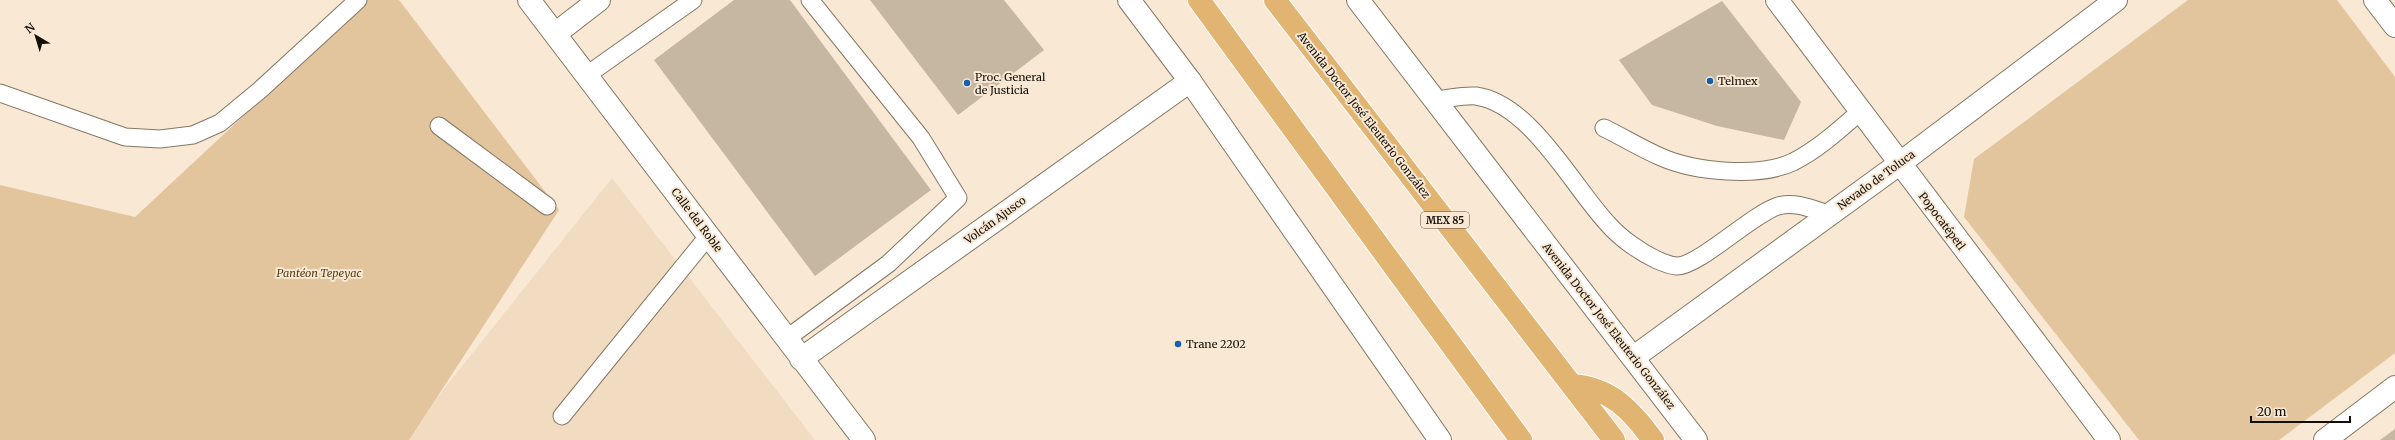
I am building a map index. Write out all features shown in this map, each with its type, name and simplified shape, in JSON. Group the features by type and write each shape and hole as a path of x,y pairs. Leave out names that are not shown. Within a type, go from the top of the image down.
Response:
{"highway":[{"path":"1199,0 1521,440"},
{"name":"Avenida Doctor José Eleuterio González","path":"1275,0 1614,440"},
{"path":"1572,385 1589,386 1601,391 1622,405 1653,440"},
{"path":"1498,410 1505,440"}],"street":[{"name":"Calle del Roble","path":"528,0 587,75 801,359 864,440"},
{"path":"555,34 598,0"},
{"path":"1129,0 1190,80 1440,440"},
{"name":"Avenida Doctor José Eleuterio González","path":"1358,0 1634,357 1696,440"},
{"name":"Popocatépetl","path":"1777,0 1861,110 1899,164 2109,440"},
{"name":"Nevado de Toluca","path":"1634,357 1828,214 1899,164 2116,0"},
{"path":"2375,0 2395,26"},
{"name":"Volcán Ajusco","path":"801,359 1190,80"},
{"path":"2324,440 2395,387"}],"lane":[{"path":"0,93 126,137 160,139 193,135 220,123 260,90 358,0"},
{"path":"587,75 693,0"},
{"path":"786,339 888,264 958,198 921,138 810,0"},
{"path":"1434,100 1476,96 1504,107 1540,136 1609,226 1632,244 1657,260 1677,266 1694,260 1762,214 1779,206 1798,204 1828,214"},
{"path":"1604,128 1662,158 1705,168 1735,172 1772,169 1792,162 1818,148 1861,110"},
{"path":"439,126 547,206"},
{"path":"562,416 709,235"}],"shaded area":[{"path":"612,178 815,440 406,440 420,419"}],"green space":[{"name":"Pantéon Tepeyac","path":"368,0 399,0 559,210 409,440 0,440 0,185 135,217"},
{"path":"2188,0 2337,0 2395,77 2395,353 2279,440 2139,440 1964,217 1974,159"}],"building":[{"path":"734,0 790,0 931,190 815,276 654,60"},
{"name":"Proc. General de Justicia","path":"870,0 1004,0 1044,50 958,115"},
{"name":"Telmex","path":"1722,1 1801,102 1784,140 1717,126 1652,105 1619,60"},
{"path":"2395,429 2395,440 2380,440"}],"place":[{"name":"Telmex","path":"1710,81"},
{"name":"Proc. General de Justicia","path":"967,83"},
{"name":"Trane 2202","path":"1178,344"}]}
